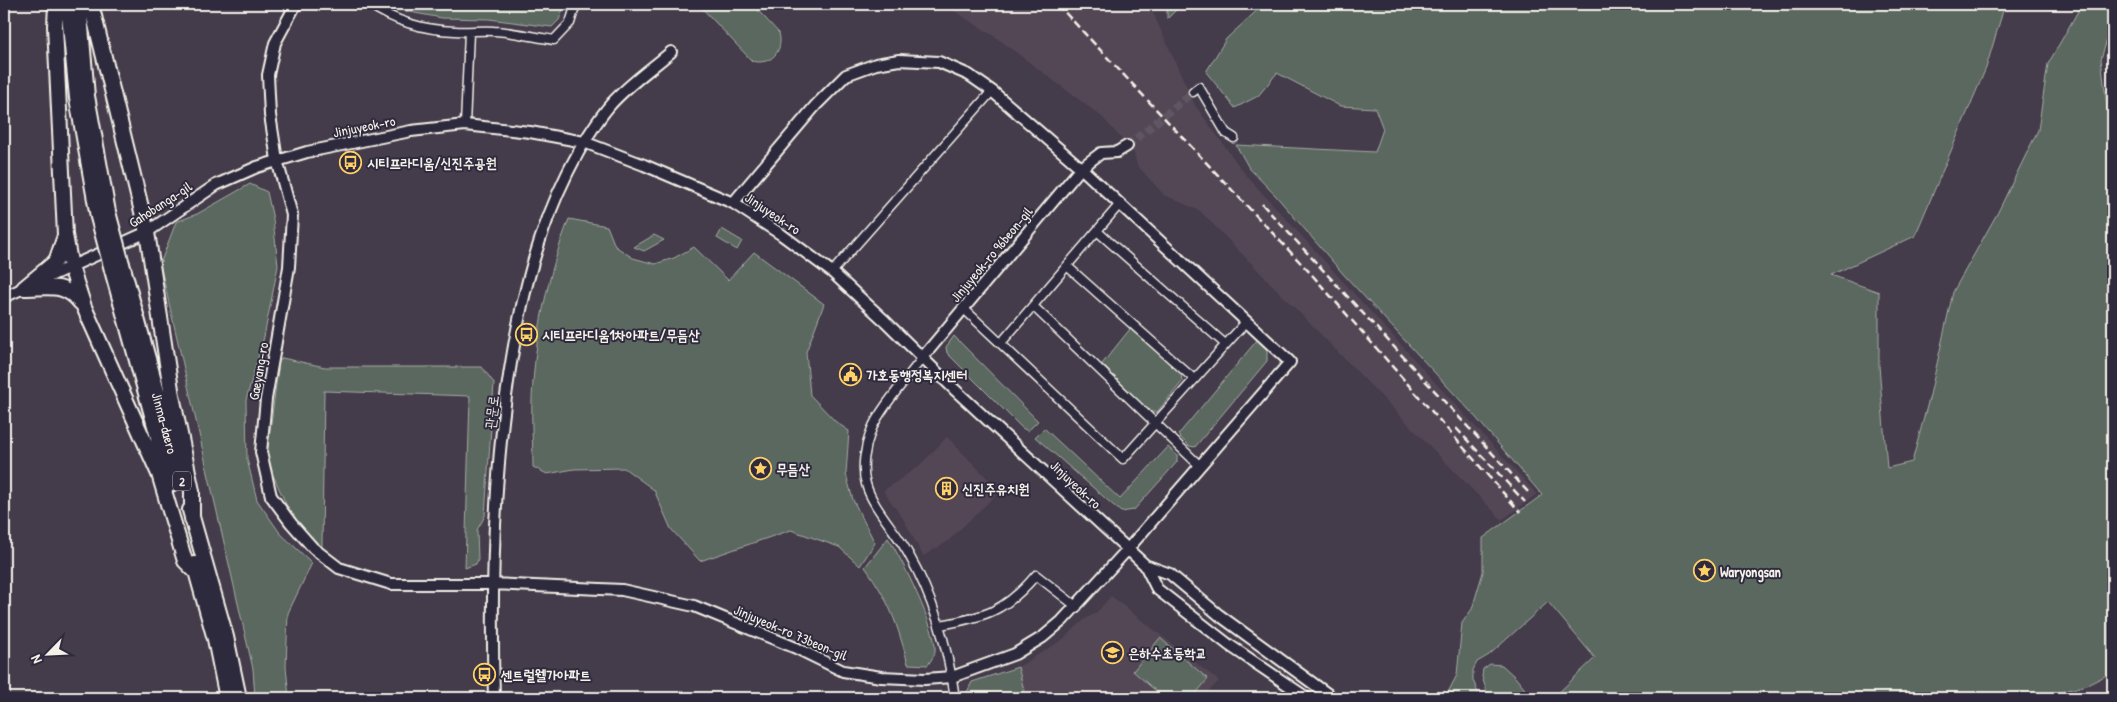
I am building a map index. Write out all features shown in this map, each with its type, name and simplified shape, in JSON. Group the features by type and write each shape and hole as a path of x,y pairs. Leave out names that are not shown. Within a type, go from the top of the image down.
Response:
{"highway":[{"path":"56,4 55,26 65,235 70,267 84,307 159,474 186,561 196,572"},
{"name":"2","path":"68,4 76,98 117,267"},
{"name":"2","path":"79,4 87,96 103,214"},
{"path":"91,4 147,232 172,396 192,491 192,519"},
{"path":"24,288 53,264 65,235"},
{"name":"Jinma-daero","path":"117,267 226,636 239,698"},
{"name":"Jinma-daero","path":"117,267 215,639 227,698"},
{"path":"24,288 60,288 68,290 73,293 84,307"}],"street":[{"name":"Gaeyang-ro","path":"296,4 275,43 268,75 270,115 277,160 292,215 289,267 266,399 261,452 271,496 291,524 313,548 339,568 391,584 492,584"},
{"path":"369,4 381,12 411,24 432,29 469,32 494,31 554,40 570,23 576,4"},
{"path":"381,12 387,4"},
{"path":"465,125 469,32"},
{"name":"관문로","path":"494,698 492,584 503,418 521,303 529,271 556,196 584,142 597,122 626,88 672,52"},
{"path":"733,203 816,105 846,75 876,64 899,60 932,61 955,68 969,75 992,92 1081,168 1246,322 1123,459 963,308"},
{"path":"1193,92 1198,87 1226,134 1234,138"},
{"path":"832,272 992,92"},
{"name":"Jinjuyeok-ro","path":"277,160 411,131 465,125 530,132 584,142 733,203 782,235 832,272 923,357 954,389 1145,565 1170,574 1220,615 1333,698"},
{"name":"Jinjuyeok-ro 96beon-gil","path":"923,357 1081,168 1094,156 1101,153 1116,152 1127,146"},
{"name":"Gahobanga-gil","path":"4,298 147,232 216,185 277,160"},
{"path":"1002,343 1119,205"},
{"path":"1097,231 1225,344"},
{"path":"1067,266 1194,379"},
{"path":"1033,306 1200,466"},
{"name":"Jinjuyeok-ro 73beon-gil","path":"492,584 622,590 694,606 796,648 843,671 881,678 952,677 1015,654 1043,637 1077,606 1290,362 1246,322"},
{"path":"923,357 882,411 871,429 866,448 865,483 872,499 909,554 929,595 940,625 955,698"},
{"name":"Jinjuyeok-ro","path":"1145,565 1157,589 1229,645 1307,698"},
{"path":"940,625 972,620 998,608 1019,595 1036,574 1077,606"}],"shaded area":[{"path":"402,4 565,4 559,20 552,27 489,19 442,18 404,11"},
{"path":"698,4 752,4 779,33 780,46 778,51 774,56 765,61 752,61"},
{"path":"943,4 1149,4 1195,105 1245,174 1537,494 1502,520 1200,211 1164,195 1137,165 1134,153 1102,117 994,36"},
{"path":"1167,4 1182,4 1167,19"},
{"path":"1264,4 2005,4 1986,68 1915,236 1831,275 1879,292 1879,365 1887,468 1912,462 1930,395 1953,292 1998,212 2038,130 2048,64 2082,4 2113,4 2113,19 2101,59 2110,131 2113,131 2113,672 2087,685 2040,698 1553,698 1595,658 1548,602 1489,655 1477,662 1473,670 1473,680 1480,698 1445,698 1457,675 1462,623 1472,609 1483,572 1483,538 1542,495 1472,413 1345,276 1276,196 1249,168 1236,145 1375,152 1383,129 1375,108 1340,106 1277,73 1258,96 1235,108 1206,72 1226,39"},
{"path":"250,184 267,192 273,219 278,266 264,337 246,400 247,459 257,500 280,533 312,563 288,613 286,666 289,698 255,698 253,669 160,264 176,222 197,214"},
{"path":"569,219 607,226 615,246 633,258 655,264 674,258 694,247 728,280 754,252 824,304 806,352 810,395 836,422 849,431 846,474 853,500 875,543 860,566 839,547 791,530 700,561 671,529 654,490 624,468 574,469 547,474 533,467 532,398 539,330 554,262"},
{"path":"722,229 742,241 737,250 717,238"},
{"path":"654,235 664,240 644,251 634,247"},
{"path":"1130,329 1181,373 1182,382 1157,412 1150,412 1102,364"},
{"path":"954,336 1038,421 1028,431 1022,428 947,353 946,347"},
{"path":"1258,339 1267,349 1267,361 1195,447 1189,446 1178,435"},
{"path":"282,358 325,367 482,367 494,383 485,516 477,530 478,560 476,564 465,568 470,396 324,391 322,547 304,531 286,504 273,475 267,454 279,362"},
{"path":"1044,428 1120,499 1168,447 1177,455 1177,462 1134,510 1121,512 1035,437"},
{"name":"신진주유치원","path":"947,437 1000,491 947,542 923,556 904,520 883,491 919,466"},
{"path":"888,538 909,576 931,628 935,651 928,665 908,664 892,613 881,591 865,567"},
{"name":"은하수초등학교","path":"1111,596 1219,681 1202,698 1026,698 1018,667 1062,640 1085,619 1096,613"},
{"path":"1160,638 1208,679 1192,698 1164,698 1133,671"},
{"path":"1490,664 1502,665 1515,677 1532,698 1489,698 1482,677 1483,669"},
{"path":"1018,667 1026,698 967,698 966,694 972,682"}],"tunnel":[{"path":"1127,146 1193,92"}],"railway":[{"path":"1057,4 1313,276 1520,512"},
{"path":"1262,204 1529,493"},
{"path":"1456,428 1525,502"}],"place":[{"name":"시티프라디움/신진주공원","path":"351,162"},
{"name":"시티프라디움1차아파트/무듬산","path":"526,334"},
{"name":"가호동행정복지센터","path":"850,374"},
{"name":"무듬산","path":"760,468"},
{"name":"신진주유치원","path":"946,488"},
{"name":"Waryongsan","path":"1704,571"},
{"name":"은하수초등학교","path":"1112,652"},
{"name":"센트럴웰가아파트","path":"485,674"}]}
